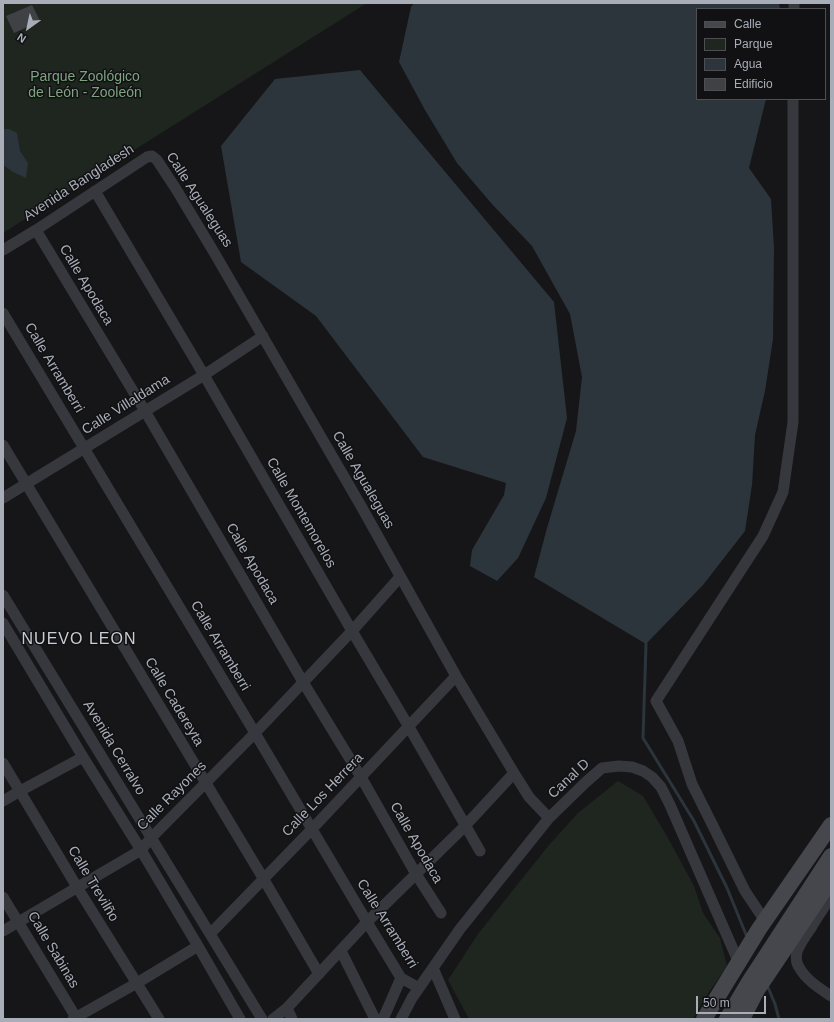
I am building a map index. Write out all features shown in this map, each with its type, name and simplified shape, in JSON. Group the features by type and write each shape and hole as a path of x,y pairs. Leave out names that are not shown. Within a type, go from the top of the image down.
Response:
{"main road":[{"path":"704,1019 762,925 831,825"},
{"path":"727,1019 828,890 831,856"},
{"path":"742,1019 753,986"}],"street":[{"path":"762,925 692,784 678,741 656,701 763,536 783,492 793,422 793,100"},
{"name":"Avenida Bangladesh","path":"3,250 147,157 152,156"},
{"name":"Calle Agualeguas","path":"152,156 157,160 194,218 361,506 456,676 514,773 529,797 549,818"},
{"name":"Calle Montemorelos","path":"95,191 204,374 480,850"},
{"name":"Calle Apodaca","path":"36,230 145,410 303,682 361,777 416,874 441,913"},
{"name":"Calle Arramberri","path":"3,313 401,978 419,988"},
{"name":"Calle Villaldama","path":"3,498 84,449 263,336"},
{"name":"Calle Cadereyta","path":"3,445 319,974"},
{"name":"Calle Rayones","path":"3,931 141,850 352,631 400,576"},
{"name":"Avenida Cerralvo","path":"3,595 262,1019"},
{"path":"3,623 83,757 141,850 240,1019"},
{"name":"Calle Los Herrera","path":"210,934 312,829 456,676"},
{"path":"3,801 83,757"},
{"name":"Calle Trevilño","path":"3,763 77,887 159,1019"},
{"name":"Canal D","path":"401,1019 412,998 460,929 549,818 602,768 619,766 632,767 643,771 652,777 661,787 742,958"},
{"path":"273,1019 287,1008 367,922 465,826 514,773"},
{"path":"828,890 799,946 796,959 804,974 815,985 831,996"},
{"name":"Calle Sabinas","path":"3,897 76,1018"},
{"path":"76,1018 198,946"},
{"path":"340,951 376,1019"},
{"path":"433,968 456,1019"},
{"path":"383,1019 401,978"},
{"path":"287,1008 292,1019"}],"green space":[{"name":"Parque Zoológico de León - Zooleón","path":"3,3 367,3 3,233"},
{"path":"618,781 643,796 668,838 694,886 703,913 720,938 727,966 703,1001 693,1019 469,1019 448,980 478,934 549,845 578,813"}],"water":[{"path":"414,3 779,3 780,8 696,8 696,100 766,100 749,168 771,199 774,248 773,339 765,391 755,435 752,485 745,531 703,585 646,644 534,577 576,431 582,377 570,314 532,246 491,203 457,163 425,110 399,62 411,7"},
{"path":"360,70 554,302 567,418 546,498 518,558 497,581 470,566 472,550 504,495 506,483 423,457 316,316 241,262 221,146 275,79"},
{"path":"3,129 9,129 17,133 20,151 28,163 26,178 3,165"}],"building":[{"path":"32,5 40,21 14,33 6,16"}],"waterway":[{"path":"646,644 643,738 694,821 727,888 747,937"},
{"path":"767,985 775,1004 779,1019"}],"district":[{"name":"NUEVO LEON","path":"79,640"}]}
